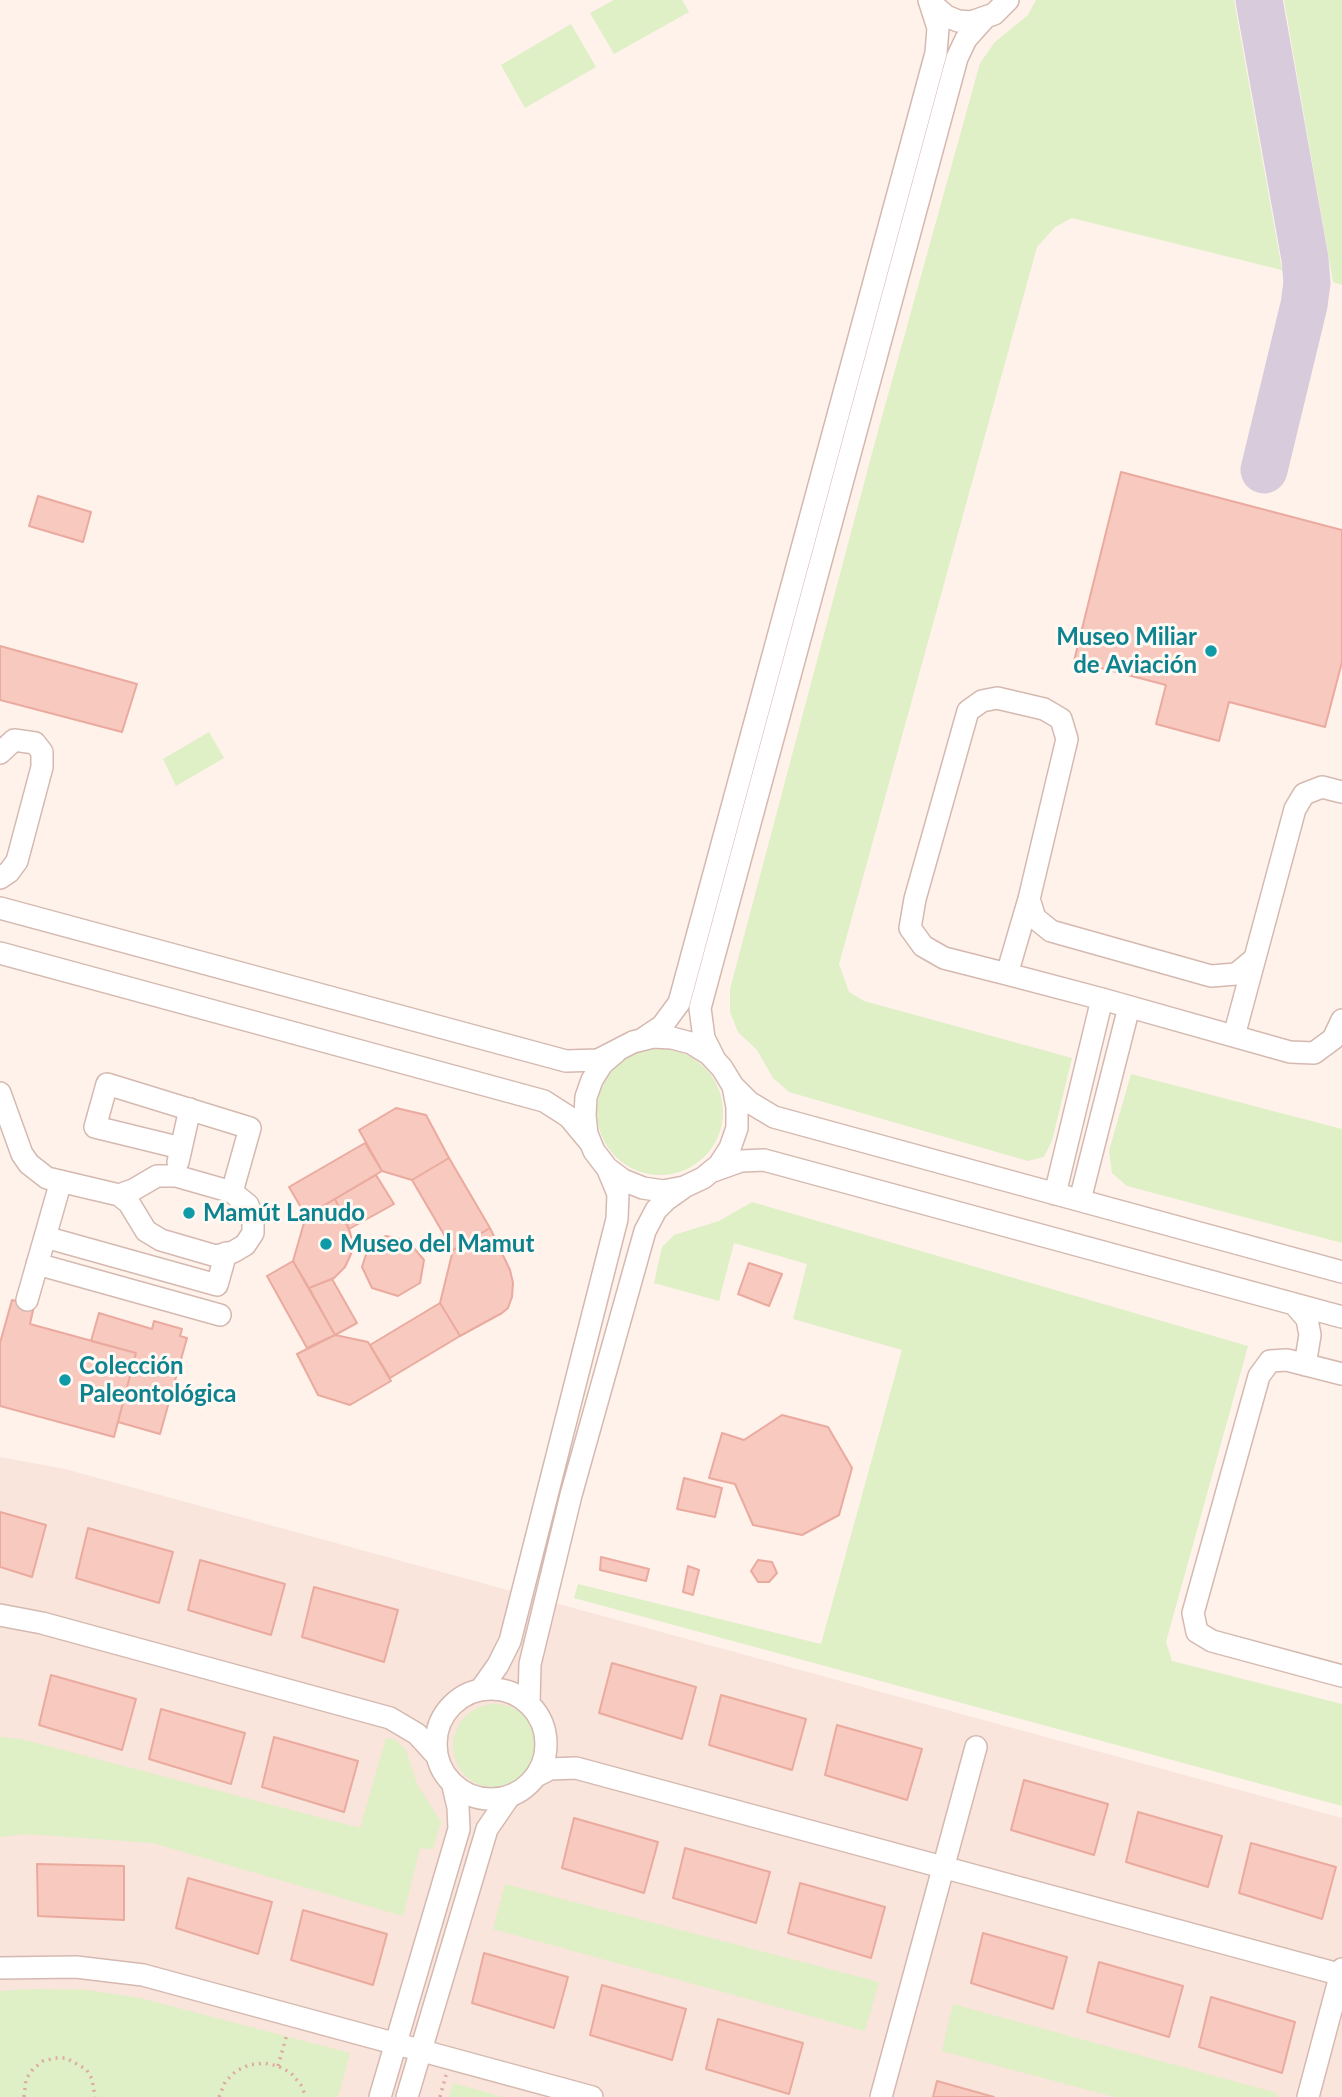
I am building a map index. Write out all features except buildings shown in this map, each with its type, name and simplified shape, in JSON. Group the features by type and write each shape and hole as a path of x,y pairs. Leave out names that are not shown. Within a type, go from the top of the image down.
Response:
{"street":[{"path":"929,0 946,16 958,21 984,19"},
{"path":"481,1689 498,1665 510,1641 617,1219 618,1194 587,1134 586,1097 602,1064 662,1026 679,1003 936,53 938,28 929,0"},
{"path":"529,1704 530,1664 571,1495 645,1231 656,1210 666,1200 719,1165 730,1148 737,1128 737,1107 728,1077 704,1038 700,1008 957,58 966,39 984,19 994,14 1008,0"},
{"path":"1007,974 1029,899 1067,739 1061,719 1044,709 997,698 982,701 968,711 915,899 910,928 923,946 944,958 1290,1052 1314,1053 1333,1038 1342,1020"},
{"path":"0,878 9,872 17,861 42,766 41,752 35,743 14,740 1,750"},
{"path":"1234,1036 1295,809 1304,794 1322,787 1342,792"},
{"path":"1029,899 1035,918 1051,931 1211,976 1236,974 1253,960"},
{"path":"0,908 566,1061 588,1061 653,1037 682,1041 709,1054 749,1102 774,1117 1342,1272"},
{"path":"0,953 544,1101 561,1111 579,1127 600,1159 623,1180 643,1188 663,1191 693,1183 731,1163 764,1160 1342,1317"},
{"path":"1055,1194 1102,999"},
{"path":"1080,1200 1129,1007"},
{"path":"181,1148 95,1127 107,1084 250,1128 232,1192"},
{"path":"0,1093 22,1154 29,1164 47,1178 119,1195 129,1203 146,1231 161,1240 216,1256 245,1245 253,1233 254,1219 248,1205 232,1192 176,1176 157,1176 119,1195"},
{"path":"176,1176 190,1109"},
{"path":"27,1300 61,1181"},
{"path":"132,1261 141,1224"},
{"path":"45,1237 217,1285 226,1254"},
{"path":"37,1264 220,1315"},
{"path":"1294,1304 1307,1320 1310,1335 1305,1365"},
{"path":"1342,1374 1287,1360 1270,1361 1259,1376 1193,1613 1198,1632 1212,1641 1342,1676"},
{"path":"0,1615 42,1623 390,1718 418,1718 450,1706"},
{"path":"390,1718 417,1734 436,1755 442,1772 453,1786 480,1799 509,1797 526,1788 538,1775 545,1757 546,1738 541,1720 529,1704 515,1694 498,1689 481,1689 464,1695 450,1706 440,1720 436,1755"},
{"path":"546,1738 555,1750 576,1768"},
{"path":"881,2097 976,1747"},
{"path":"538,1775 561,1767 576,1768 1342,1973 1307,2097"},
{"path":"380,2097 459,1829 453,1786"},
{"path":"407,2097 487,1829 509,1797"},
{"path":"0,1968 43,1966 110,1970 176,1983 593,2097"}],"path":[{"path":"278,2066 292,2014"},
{"path":"24,2097 26,2079 33,2069 55,2058 66,2058 86,2069 92,2079 95,2097"},
{"path":"219,2097 225,2082 236,2071 249,2064 264,2063 278,2066 296,2079 306,2097"}],"shaded area":[{"path":"0,1457 65,1469 1342,1818 1342,2097 0,2097"}],"green space":[{"path":"614,0 682,0 689,12 614,54 590,13"},
{"path":"1036,0 1234,0 1282,270 1072,218 1055,227 1037,247 839,964 849,992 864,1001 1072,1058 1052,1141 1044,1157 1028,1161 789,1092 773,1078 757,1050 738,1032 730,1012 730,989 875,442 980,63 995,42 1028,15"},
{"path":"1284,0 1342,0 1342,285 1333,282"},
{"path":"571,24 596,67 525,108 501,65"},
{"path":"209,732 224,758 176,786 163,759"},
{"path":"660,1049 684,1054 704,1068 718,1088 723,1112 718,1136 704,1156 684,1170 660,1175 636,1170 616,1156 602,1136 597,1112 602,1088 616,1068 636,1054"},
{"path":"1131,1074 1342,1129 1342,1243 1127,1186 1112,1173 1109,1151"},
{"path":"752,1202 1248,1346 1166,1642 1172,1661 1342,1704 1342,1806 574,1598 578,1584 821,1644 902,1350 793,1319 807,1264 734,1243 719,1301 654,1283 662,1247 674,1235 719,1221"},
{"path":"495,1704 511,1707 525,1716 534,1730 537,1746 534,1762 525,1776 511,1785 495,1788 479,1785 465,1776 456,1762 453,1746 456,1730 465,1716 479,1707"},
{"path":"0,1737 21,1739 360,1828 386,1738 396,1740 406,1750 417,1784 441,1822 433,1849 420,1848 403,1916 153,1843 25,1834 0,1837"},
{"path":"505,1884 879,1982 865,2031 493,1929"},
{"path":"88,1990 140,1998 350,2053 338,2097 0,2097 0,1991"},
{"path":"953,2004 1277,2093 1276,2097 1114,2097 942,2051"},
{"path":"453,2083 503,2097 449,2097"}],"taxiway":[{"path":"1259,0 1307,283 1264,470"}],"place":[{"name":"Museo Miliar de Aviación","path":"1211,651"},
{"name":"Mamút Lanudo","path":"189,1213"},
{"name":"Museo del Mamut","path":"326,1244"},
{"name":"Colección Paleontológica","path":"65,1380"}]}
